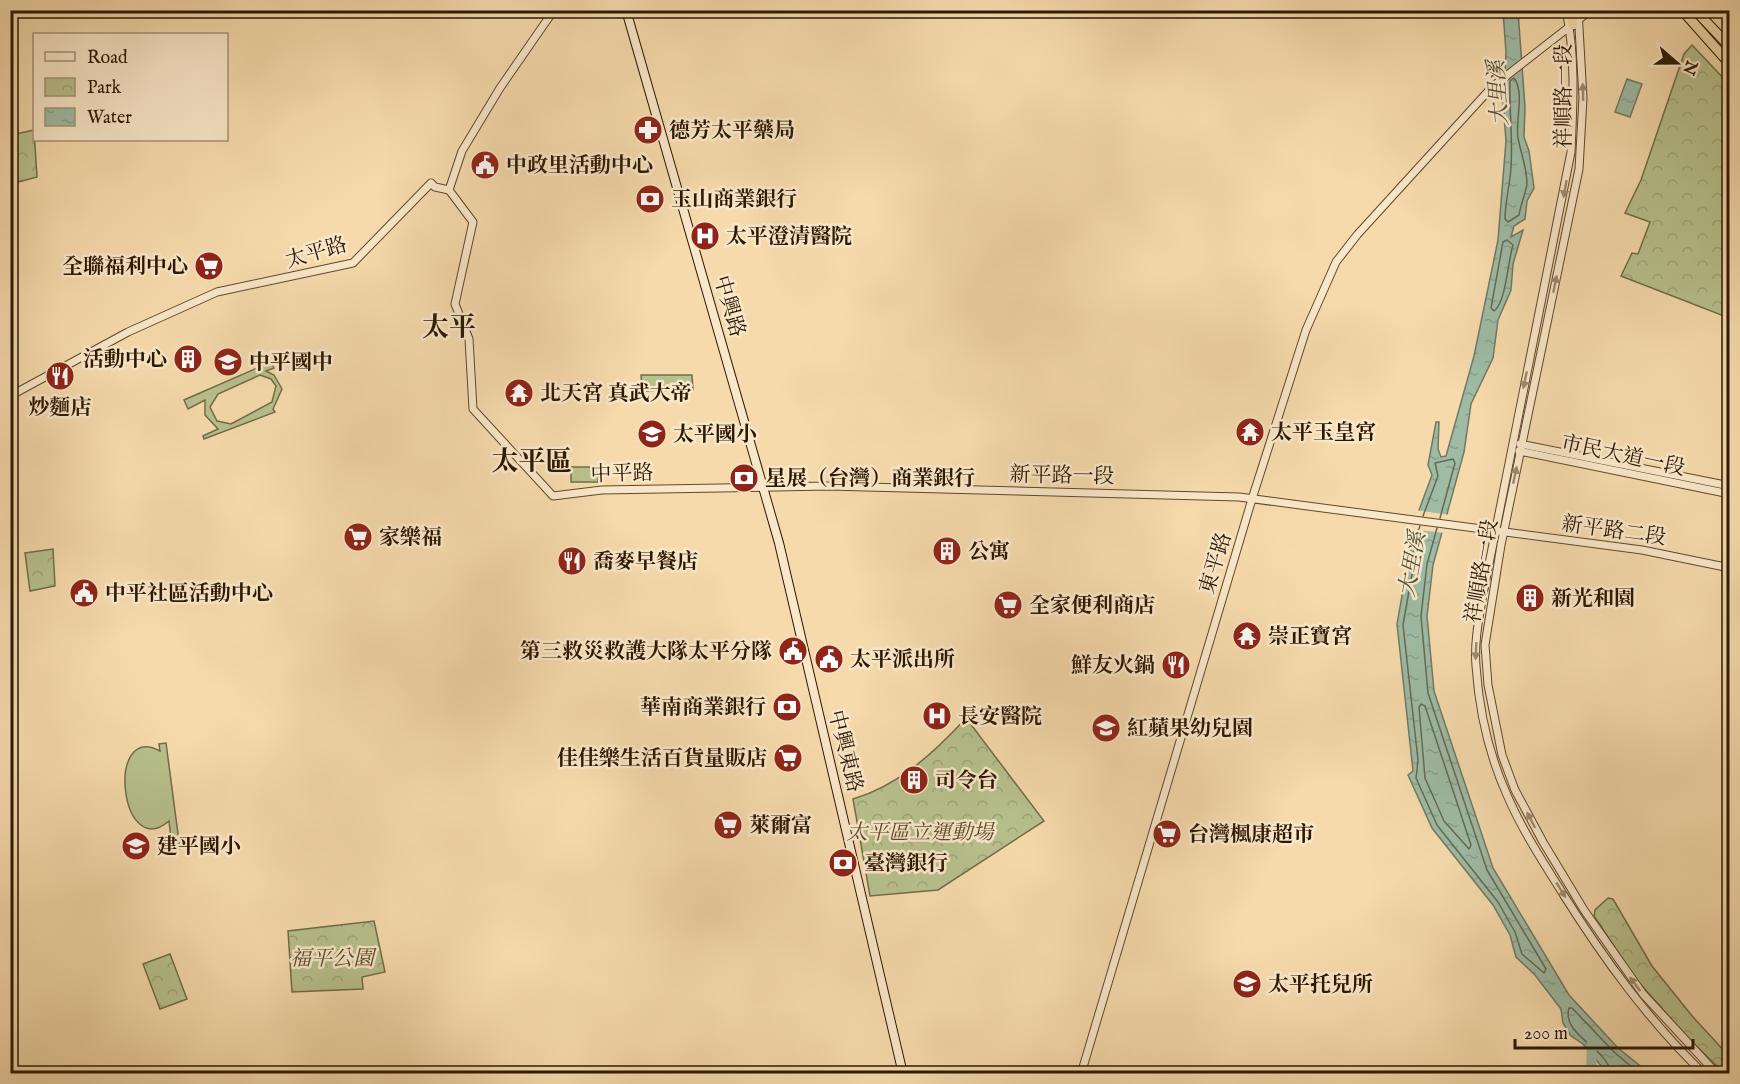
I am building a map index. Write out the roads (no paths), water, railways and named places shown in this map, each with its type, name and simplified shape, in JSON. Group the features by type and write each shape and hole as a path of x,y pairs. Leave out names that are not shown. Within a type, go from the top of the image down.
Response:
{"highway":[{"path":"1571,10 1571,26"},
{"path":"1682,10 1730,64"},
{"path":"1695,10 1730,46"}],"main road":[{"name":"中興路","path":"626,10 779,543"},
{"name":"中興東路","path":"779,543 903,1074"}],"street":[{"path":"449,190 462,151 500,88 554,10"},
{"name":"祥順路一段","path":"1566,10 1571,26 1583,98 1579,169 1503,532 1488,624 1486,669 1498,740 1515,790 1543,842 1618,960 1655,1008 1718,1074"},
{"name":"祥順路一段","path":"1578,10 1571,26 1573,100 1571,152 1493,531 1478,623 1475,658 1483,720 1506,793 1550,873 1619,979 1647,1015 1704,1074"},
{"path":"1571,26 1591,10"},
{"name":"東平路","path":"1081,1074 1252,499 1306,330 1336,262 1492,87 1571,26"},
{"name":"太平路","path":"10,396 128,332 217,292 353,263 431,183 435,187 449,190"},
{"name":"中平路","path":"449,190 473,222 455,304 469,339 473,409 548,492 553,496 602,490 720,488"},
{"name":"市民大道一段","path":"1511,445 1730,494"},
{"name":"市民大道一段","path":"1521,448 1730,486"},
{"name":"新平路一段","path":"720,488 762,486 1083,491 1252,499 1493,531"},
{"name":"新平路二段","path":"1493,531 1642,550 1730,568"}],"water":[{"name":"大里溪","path":"1503,11 1518,11 1525,107 1524,137 1529,151 1534,188 1527,201 1525,219 1514,226 1511,237 1523,230 1513,264 1511,290 1498,320 1493,358 1471,404 1464,452 1433,565 1427,616 1434,691 1493,868 1569,995 1618,1048 1649,1073 1607,1073 1583,1044 1571,1036 1563,1023 1561,1009 1535,975 1516,957 1510,935 1493,905 1432,828 1408,775 1413,771 1397,624 1408,562 1408,540 1432,475 1428,465 1436,422 1439,422 1438,449 1441,457 1446,456 1474,356 1498,240 1506,141 1503,103 1506,52"},
{"path":"1627,79 1642,84 1630,117 1615,112"}],"waterway":[{"path":"1591,1074 1592,1041"}],"place":[{"name":"德芳太平藥局","path":"648,130"},
{"name":"中政里活動中心","path":"485,165"},
{"name":"玉山商業銀行","path":"650,199"},
{"name":"太平澄清醫院","path":"705,236"},
{"name":"全聯福利中心","path":"209,266"},
{"name":"活動中心","path":"188,359"},
{"name":"中平國中","path":"228,362"},
{"name":"炒麵店","path":"60,376"},
{"name":"北天宮 真武大帝","path":"519,393"},
{"name":"太平玉皇宮","path":"1250,432"},
{"name":"太平國小","path":"652,434"},
{"name":"星展（台灣）商業銀行","path":"744,478"},
{"name":"家樂福","path":"358,537"},
{"name":"公寓","path":"947,551"},
{"name":"喬麥早餐店","path":"572,561"},
{"name":"中平社區活動中心","path":"84,593"},
{"name":"新光和園","path":"1530,598"},
{"name":"全家便利商店","path":"1008,605"},
{"name":"崇正寶宮","path":"1247,636"},
{"name":"第三救災救護大隊太平分隊","path":"793,651"},
{"name":"太平派出所","path":"829,659"},
{"name":"鮮友火鍋","path":"1176,665"},
{"name":"華南商業銀行","path":"787,707"},
{"name":"長安醫院","path":"937,716"},
{"name":"紅蘋果幼兒園","path":"1106,728"},
{"name":"佳佳樂生活百貨量販店","path":"788,758"},
{"name":"司令台","path":"914,780"},
{"name":"萊爾富","path":"728,825"},
{"name":"台灣楓康超市","path":"1167,834"},
{"name":"建平國小","path":"136,846"},
{"name":"臺灣銀行","path":"843,863"},
{"name":"太平托兒所","path":"1247,984"}],"district":[{"name":"太平","path":"449,327"},
{"name":"太平區","path":"532,461"}],"park label":[{"name":"太平區立運動場","path":"920,832"},
{"name":"福平公園","path":"332,958"}]}
